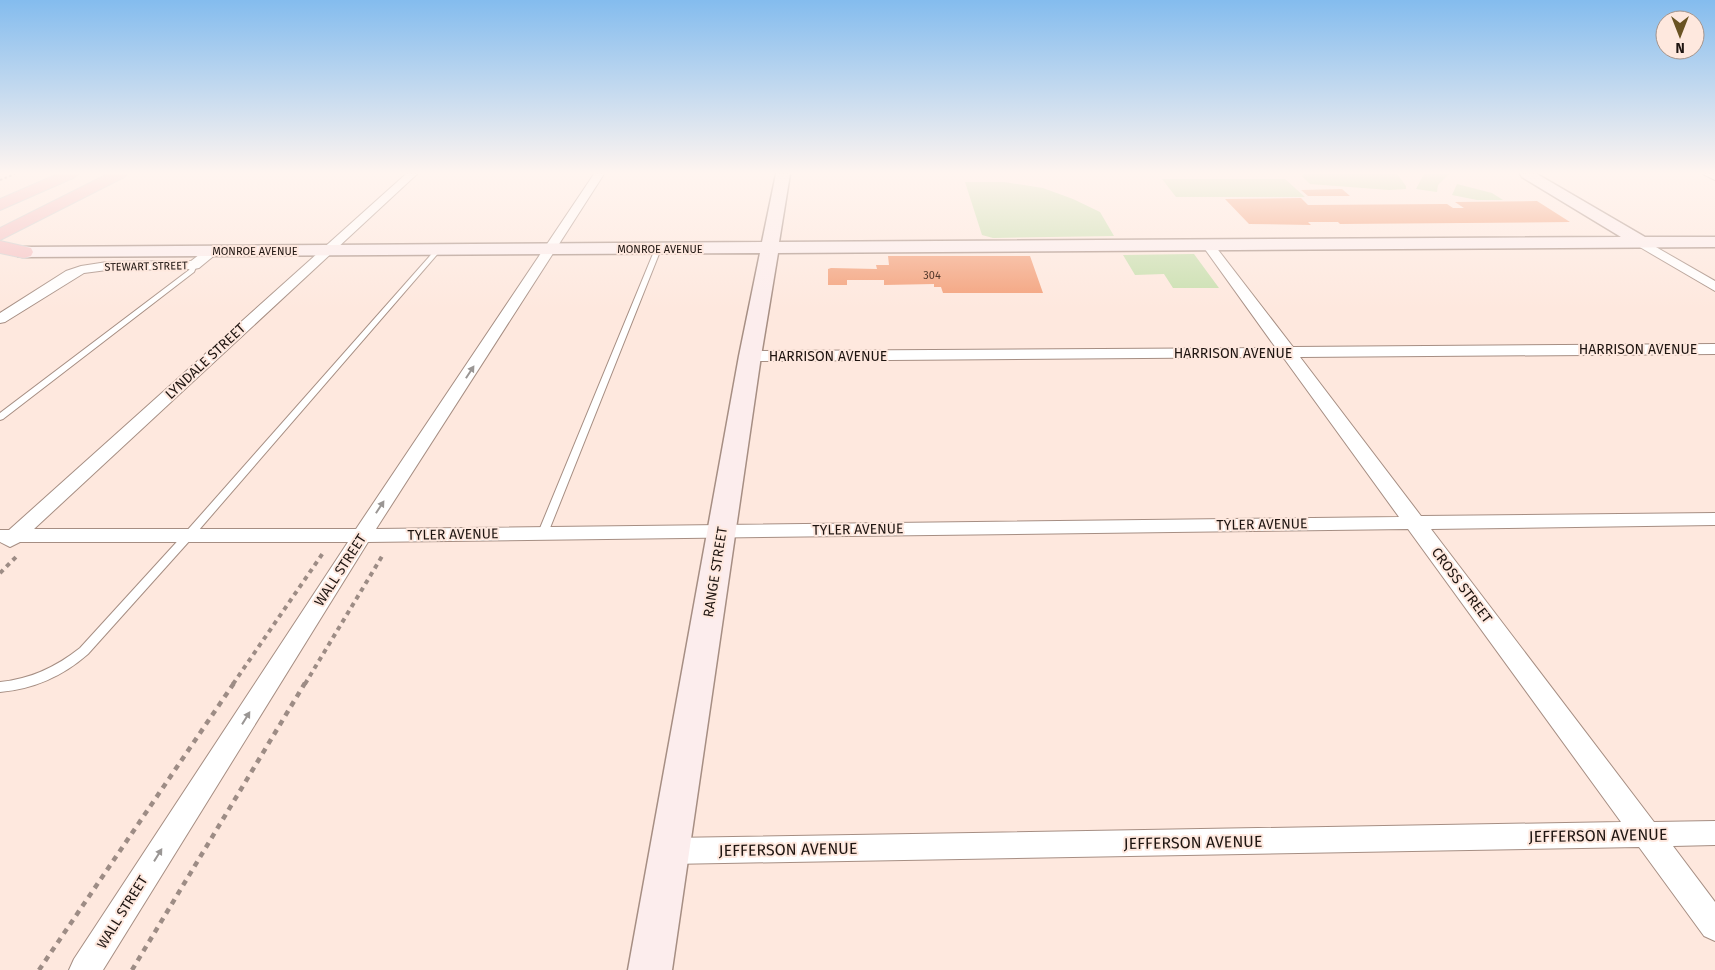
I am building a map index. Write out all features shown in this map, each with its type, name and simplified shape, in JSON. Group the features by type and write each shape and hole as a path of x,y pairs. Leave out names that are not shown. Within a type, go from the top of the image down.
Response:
{"highway":[{"path":"0,240 7,231 30,219"},
{"path":"0,247 24,252"},
{"path":"0,255 24,252"}],"street":[{"name":"LYNDALE STREET","path":"5,541 361,219"},
{"name":"WALL STREET","path":"85,970 362,535 570,219"},
{"name":"RANGE STREET","path":"650,970 750,356 775,219"},
{"path":"1602,219 1715,287"},
{"name":"MONROE AVENUE","path":"24,252 1715,242"},
{"name":"CROSS STREET","path":"1208,245 1715,926"},
{"name":"STEWART STREET","path":"0,319 71,274 81,270 107,266 194,265 212,251"},
{"name":"HARRISON AVENUE","path":"750,356 1715,349"},
{"name":"TYLER AVENUE","path":"5,541 188,536 1715,519"},
{"name":"JEFFERSON AVENUE","path":"670,851 1715,833"}],"lane":[{"path":"543,533 658,249"},
{"path":"0,686 30,682 52,673 73,661 188,536 438,250"},
{"path":"0,417 192,271 194,265"}],"path":[{"path":"132,970 385,551 384,546 389,534"},
{"path":"39,970 326,549 331,547 338,535"}],"green space":[{"path":"977,219 1104,219 1114,236 993,238 982,235"},
{"path":"1194,254 1219,288 1173,288 1164,274 1135,275 1123,255"}],"building":[{"path":"1244,219 1566,219 1570,222 1340,224 1338,222 1308,222 1311,225 1249,224"},
{"path":"888,256 1030,256 1043,293 943,293 941,287 934,287 934,284 884,285 884,280 847,280 847,285 828,285 828,269 877,269 876,265 889,265"}]}
